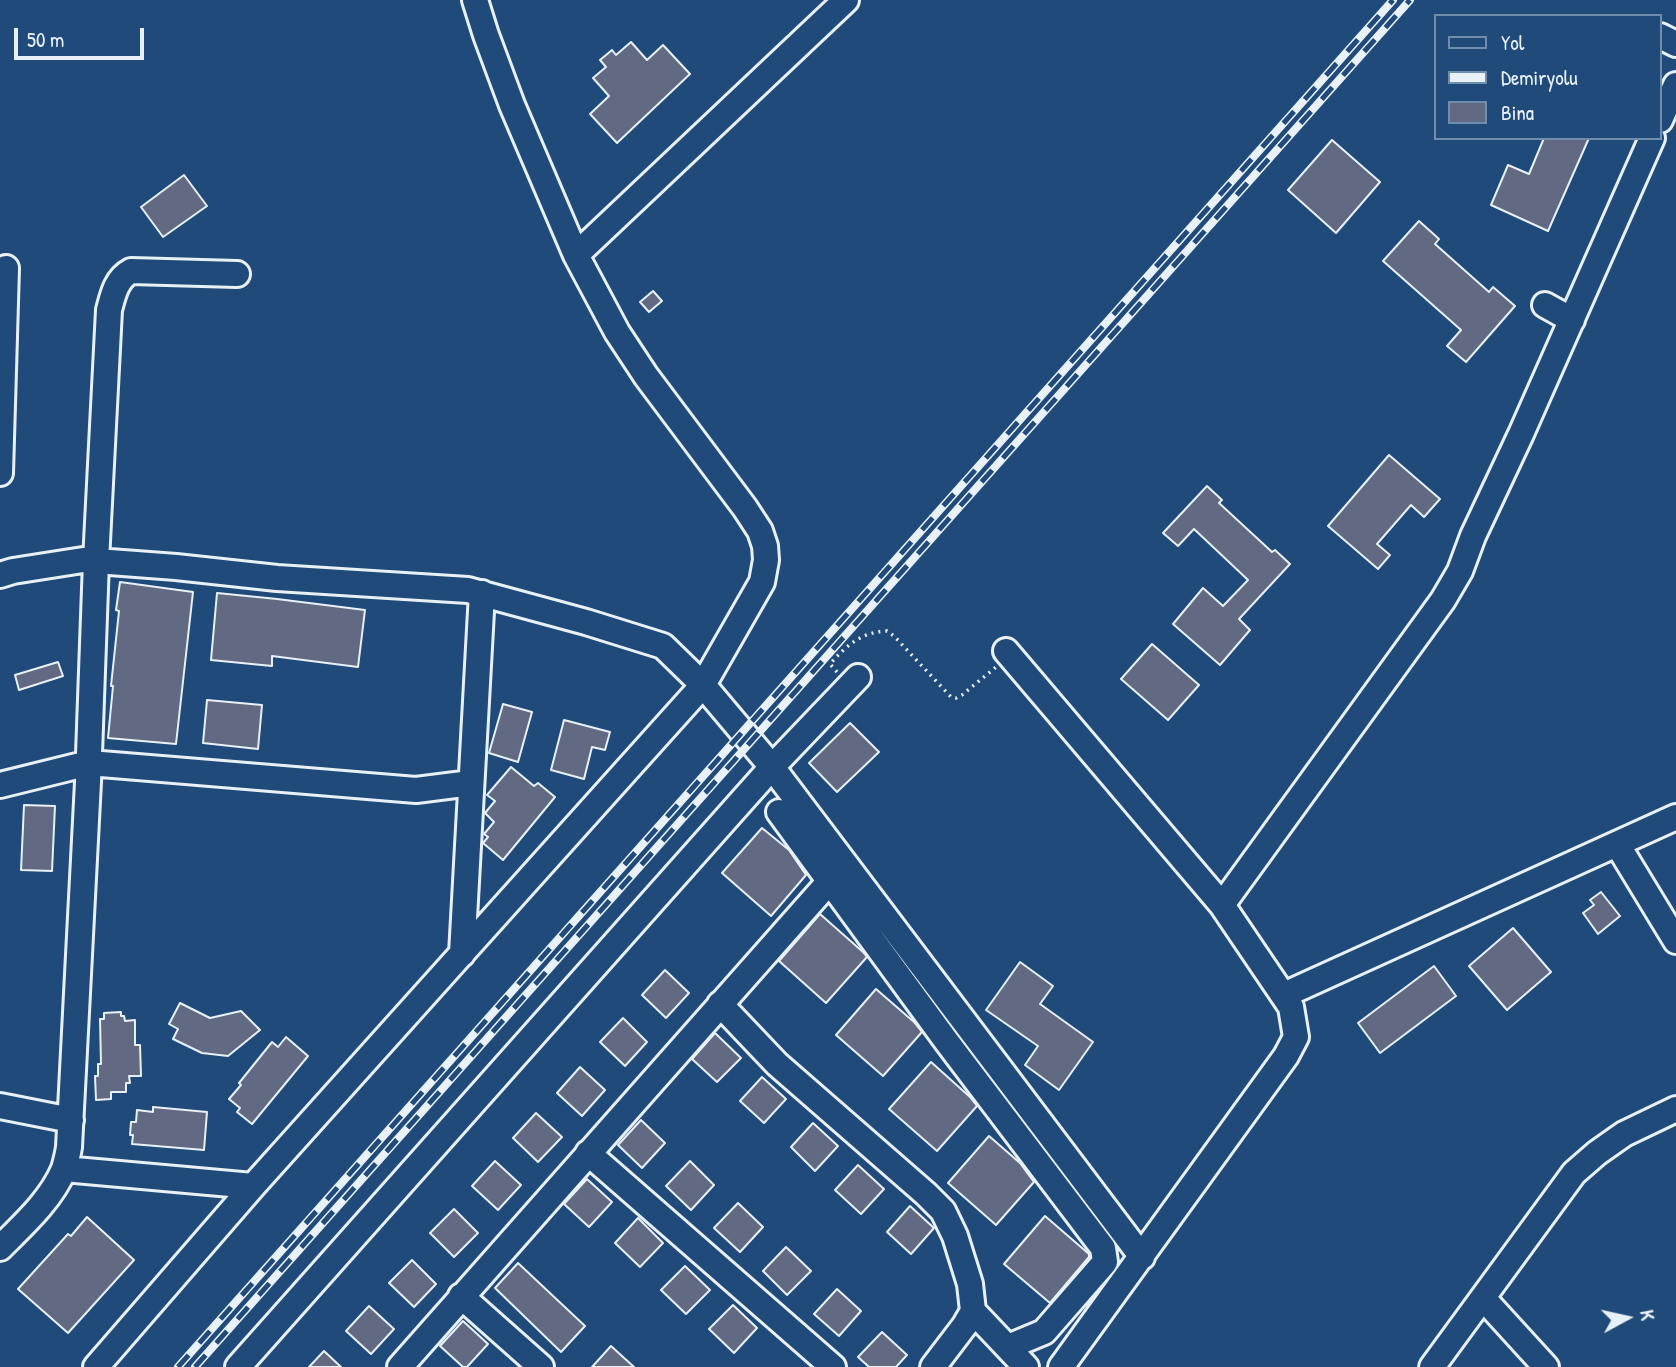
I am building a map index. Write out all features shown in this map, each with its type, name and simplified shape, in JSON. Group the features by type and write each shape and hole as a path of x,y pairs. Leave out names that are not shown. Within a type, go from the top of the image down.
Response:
{"street":[{"path":"96,1367 253,1186 703,685 762,582 766,560 760,531 646,376 611,322 576,255 513,105 475,0"},
{"path":"576,255 846,0"},
{"path":"1662,116 1676,85"},
{"path":"1222,905 1443,600 1460,571 1651,140"},
{"path":"0,473 6,268"},
{"path":"0,1248 36,1211 52,1189 64,1169 69,1147 109,310 116,287 123,276 131,271 237,274"},
{"path":"1545,304 1572,320"},
{"path":"0,576 13,571 83,560 277,578 468,590 663,646 703,685 772,766 1142,1257"},
{"path":"462,954 482,593"},
{"path":"1002,658 1222,905 1292,1007 1296,1037 1286,1056 1060,1367"},
{"path":"238,1367 772,766 854,682"},
{"path":"0,785 89,763 416,790 471,783"},
{"path":"779,812 947,1042 1103,1248 1105,1262 1044,1332 1007,1347"},
{"path":"1284,995 1676,817"},
{"path":"1617,844 1676,941"},
{"path":"400,1367 829,882"},
{"path":"720,1004 777,1064 943,1211 955,1236 970,1284 973,1311 933,1367"},
{"path":"0,1107 71,1120"},
{"path":"1432,1367 1574,1173 1624,1134 1676,1109"},
{"path":"588,1153 833,1367"},
{"path":"64,1169 253,1186"},
{"path":"461,1296 541,1367"},
{"path":"1481,1301 1546,1367"},
{"path":"973,1311 1026,1367"}],"path":[{"path":"854,682 830,664 846,647 869,633 887,631 894,636 951,697 956,698 1002,658"}],"building":[{"path":"631,42 647,60 663,45 690,74 617,143 590,114 609,96 593,78 606,67 600,60 612,50 616,55"},
{"path":"1332,140 1380,182 1336,233 1288,190"},
{"path":"1543,140 1588,140 1548,231 1491,205 1508,165 1529,174"},
{"path":"184,175 207,206 163,237 141,207"},
{"path":"1419,221 1439,239 1435,244 1489,292 1493,287 1515,306 1466,362 1447,346 1461,330 1383,261"},
{"path":"653,291 662,301 649,312 640,302"},
{"path":"1389,455 1440,499 1424,517 1411,505 1377,544 1390,555 1378,569 1328,526"},
{"path":"1207,486 1222,500 1219,503 1272,552 1275,550 1290,564 1239,619 1250,630 1220,665 1173,624 1203,588 1223,606 1248,580 1194,529 1178,546 1163,533"},
{"path":"120,582 193,592 176,744 108,738"},
{"path":"217,593 365,610 358,667 272,656 272,666 211,660"},
{"path":"1152,644 1199,685 1168,720 1121,679"},
{"path":"58,662 63,676 19,690 15,675"},
{"path":"207,700 262,705 258,749 203,743"},
{"path":"503,704 532,712 518,762 489,753"},
{"path":"564,720 610,732 605,750 592,747 584,779 551,770"},
{"path":"850,723 879,752 837,792 809,763"},
{"path":"511,767 534,786 538,783 555,797 503,860 483,843 488,837 484,834 494,822 485,813 495,801 487,795"},
{"path":"24,805 55,806 52,871 21,870"},
{"path":"762,828 789,850 806,875 771,916 722,873"},
{"path":"1601,892 1620,916 1598,934 1583,913 1594,905 1590,900"},
{"path":"820,914 867,957 826,1003 779,961"},
{"path":"1513,928 1551,972 1507,1010 1469,966"},
{"path":"1020,962 1053,986 1040,1004 1093,1042 1059,1090 1025,1065 1038,1046 986,1010"},
{"path":"1434,966 1456,996 1380,1053 1358,1023"},
{"path":"665,970 689,993 666,1018 642,995"},
{"path":"876,989 922,1032 883,1076 836,1035"},
{"path":"180,1003 210,1018 241,1011 260,1030 228,1056 202,1053 173,1039 178,1029 169,1024"},
{"path":"121,1012 125,1021 135,1020 135,1045 140,1045 141,1076 129,1076 130,1083 126,1083 126,1092 111,1092 111,1099 96,1100 95,1076 98,1076 98,1064 101,1064 100,1019 104,1019 104,1013"},
{"path":"623,1018 647,1042 625,1066 600,1042"},
{"path":"715,1033 741,1058 717,1082 692,1059"},
{"path":"286,1037 308,1056 252,1124 237,1112 240,1108 229,1099 272,1042 278,1047"},
{"path":"931,1062 977,1106 937,1151 889,1109"},
{"path":"580,1067 605,1090 582,1116 557,1093"},
{"path":"762,1077 786,1099 764,1123 740,1101"},
{"path":"153,1107 207,1112 204,1150 132,1144 131,1122 136,1122 137,1110 153,1112"},
{"path":"536,1113 562,1137 538,1162 513,1138"},
{"path":"641,1120 665,1143 642,1168 618,1145"},
{"path":"813,1123 838,1146 815,1171 791,1147"},
{"path":"989,1136 1020,1163 1034,1182 996,1225 948,1183"},
{"path":"495,1161 521,1185 498,1210 472,1186"},
{"path":"690,1161 714,1185 691,1210 666,1186"},
{"path":"858,1165 884,1189 861,1214 835,1190"},
{"path":"587,1179 612,1202 589,1227 564,1204"},
{"path":"738,1203 763,1227 740,1252 714,1228"},
{"path":"910,1206 934,1228 911,1254 887,1232"},
{"path":"454,1209 478,1233 454,1257 430,1233"},
{"path":"1045,1216 1089,1254 1050,1303 1004,1264"},
{"path":"87,1217 134,1260 68,1333 18,1289"},
{"path":"638,1218 663,1243 640,1267 615,1243"},
{"path":"786,1247 811,1271 787,1295 763,1271"},
{"path":"412,1260 436,1284 414,1307 389,1283"},
{"path":"518,1263 585,1326 561,1352 495,1288"},
{"path":"685,1266 710,1290 686,1314 661,1290"},
{"path":"837,1289 861,1311 839,1336 814,1314"},
{"path":"733,1305 757,1328 734,1353 709,1329"},
{"path":"369,1306 394,1329 371,1354 346,1331"},
{"path":"463,1321 488,1344 467,1367 463,1367 440,1346"},
{"path":"882,1332 907,1355 896,1367 869,1367 858,1357"},
{"path":"611,1346 634,1367 592,1367"},
{"path":"324,1351 341,1367 309,1367"}],"railway":[{"path":"178,1367 1393,0"},
{"path":"195,1367 1410,0"}]}
